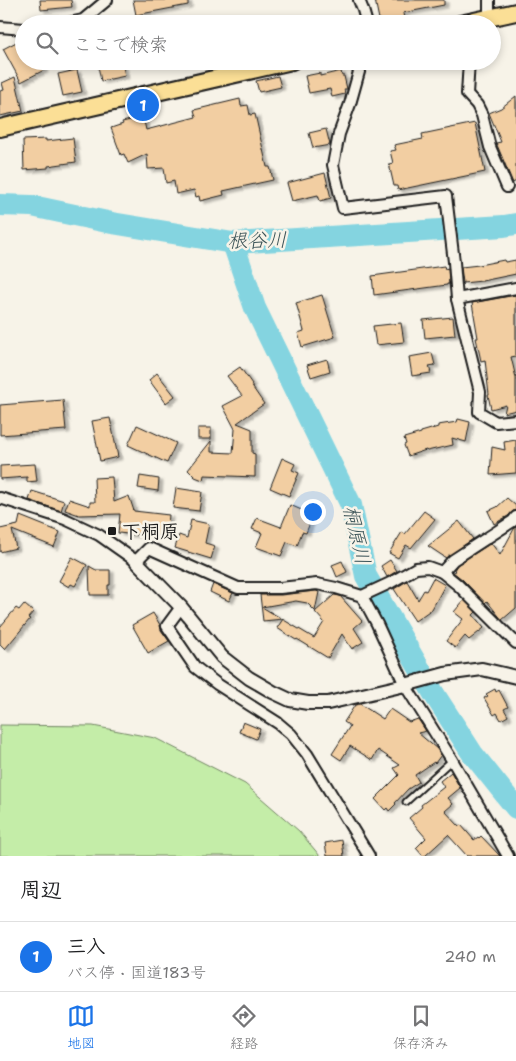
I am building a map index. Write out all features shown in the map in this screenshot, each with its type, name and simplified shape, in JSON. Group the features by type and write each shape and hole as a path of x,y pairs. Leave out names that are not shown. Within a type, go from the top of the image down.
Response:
{"highway":[{"path":"501,15 516,12"},
{"path":"0,128 253,70"}],"street":[{"path":"89,15 108,0"},
{"path":"359,0 364,15"},
{"path":"489,0 489,15"},
{"path":"0,27 15,28"},
{"path":"359,70 350,104 338,134 333,165 343,208 446,196 457,299 480,392 479,412 496,422 516,420"},
{"path":"468,70 467,94 477,105 482,115 490,148 507,187"},
{"path":"457,299 516,288"},
{"path":"0,498 65,519 99,535 136,561 181,606 222,657 249,678 290,700 308,703 328,703 445,674 482,669 516,677"},
{"path":"442,572 453,560 513,521 516,517"},
{"path":"136,561 149,548 238,588 280,588 317,584 364,595 416,568 428,567 442,572 458,585 516,643"},
{"path":"364,595 408,684 508,856"},
{"path":"181,606 167,626 195,667 217,684 278,723 291,734 307,754 369,856"}],"lane":[{"path":"406,802 452,760"}],"green space":[{"path":"0,725 93,726 155,738 245,784 299,831 320,856 0,856"}],"building":[{"path":"40,0 71,0 72,7 41,10"},
{"path":"133,0 188,0 188,5 136,15"},
{"path":"375,0 444,0 444,5 403,13 403,15 378,15"},
{"path":"15,43 15,70 44,70 21,82 3,49"},
{"path":"77,70 82,92 63,96 58,74"},
{"path":"99,70 124,70 125,76 101,81"},
{"path":"341,71 347,89 344,89 345,94 332,97 330,89 309,93 305,76 320,73 320,76"},
{"path":"278,76 281,87 259,92 256,81"},
{"path":"15,77 23,111 0,116 0,91 4,90 2,83"},
{"path":"516,96 516,181 513,183 496,143 501,142 489,113 501,108"},
{"path":"240,99 241,106 248,105 250,115 255,114 267,167 270,167 273,180 223,191 224,195 200,201 199,196 196,197 194,190 176,194 174,181 166,183 164,168 148,169 147,154 128,163 124,154 121,155 111,128 123,124 122,122 143,117 146,130 196,117 194,110"},
{"path":"475,123 485,172 398,190 397,186 394,186 389,164 393,163 390,151 396,150 394,145 423,139 422,134"},
{"path":"326,129 330,145 313,148 309,133"},
{"path":"73,138 76,162 48,166 48,168 24,170 23,140 46,139 46,141"},
{"path":"325,173 331,198 320,201 318,195 292,201 287,183"},
{"path":"504,260 505,262 516,260 516,274 463,283 461,267"},
{"path":"444,266 445,269 448,268 449,284 447,285 374,295 372,276"},
{"path":"322,295 335,337 302,347 298,333 304,331 296,303"},
{"path":"516,295 516,356 511,357 516,378 516,410 504,413 506,405 491,409 485,360 481,361 472,303"},
{"path":"453,317 455,335 425,338 423,320"},
{"path":"401,323 404,342 376,345 373,326"},
{"path":"432,353 435,365 429,366 431,373 412,376 409,357"},
{"path":"327,359 330,371 311,377 307,365"},
{"path":"240,367 264,404 237,423 252,429 255,477 204,475 203,480 195,477 188,470 211,441 211,452 233,453 235,429 223,406 242,396 227,376"},
{"path":"157,373 175,396 166,403 149,380"},
{"path":"63,400 66,430 0,435 0,405"},
{"path":"110,418 118,457 100,461 92,421"},
{"path":"458,419 470,422 466,442 452,438 453,445 426,450 408,456 404,445 406,444 404,438 438,427 438,425 457,422"},
{"path":"137,425 176,443 167,463 128,445"},
{"path":"198,428 211,428 211,439 198,439"},
{"path":"516,440 516,473 490,475 492,447 505,450 504,442"},
{"path":"282,458 295,464 292,470 299,473 289,496 270,488"},
{"path":"35,464 37,481 27,482 27,477 0,479 0,466"},
{"path":"140,476 159,479 158,491 138,488"},
{"path":"112,477 114,502 129,496 134,511 169,515 167,537 138,533 138,535 118,533 120,514 79,515 65,510 69,499 90,506 90,502 95,502 94,478"},
{"path":"176,488 202,492 199,511 173,508"},
{"path":"32,491 64,501 61,511 29,500"},
{"path":"507,498 516,506 516,510 494,524 488,511 497,507"},
{"path":"290,505 313,515 306,533 302,532 297,546 287,542 281,556 256,547 262,533 252,529 257,518 281,527"},
{"path":"424,511 435,519 411,548 406,545 398,558 389,553 402,532 405,534"},
{"path":"20,516 60,532 54,547 12,530 16,548 0,552 0,529 18,525"},
{"path":"191,520 209,524 205,543 215,546 211,559 175,548 179,535 187,538"},
{"path":"459,521 473,539 446,558 428,546"},
{"path":"516,527 516,608 502,620 487,601 485,603 453,572 457,565 491,543 500,555"},
{"path":"72,557 87,565 75,586 71,584 69,587 59,581"},
{"path":"390,560 397,571 387,577 381,566"},
{"path":"342,561 347,572 337,577 332,565"},
{"path":"89,566 96,570 110,570 108,595 90,595"},
{"path":"433,578 445,585 432,609 415,621 394,589 407,581 418,600 424,590 426,591"},
{"path":"213,584 233,593 229,601 210,592"},
{"path":"319,592 315,611 307,603 296,601 262,607 282,619 263,621 260,595"},
{"path":"334,595 340,596 362,621 354,628 363,642 352,649 342,634 328,658 277,628 283,619 314,638 324,622 315,612"},
{"path":"464,600 476,612 473,615 484,628 469,640 465,636 455,648 446,641 463,619 454,612"},
{"path":"24,604 33,612 28,618 30,619 5,649 0,644 0,627 16,608 19,610"},
{"path":"153,613 169,641 148,653 132,625"},
{"path":"495,689 496,692 499,690 508,707 504,709 508,716 501,720 497,713 494,715 484,698 488,696 486,694"},
{"path":"360,704 383,719 390,709 409,722 418,719 426,731 418,733 437,749 441,755 435,763 415,775 419,782 408,789 389,811 387,808 385,810 375,799 399,775 394,768 400,765 378,750 372,760 350,746 341,760 332,754 350,726 344,722 355,705"},
{"path":"243,722 260,729 256,739 239,732"},
{"path":"451,772 460,788 448,798 453,804 445,811 474,840 481,836 500,856 467,856 448,835 425,856 416,848 426,838 409,818 422,807 421,805 444,787 440,781"},
{"path":"342,840 344,856 327,856 325,843"}],"waterway":[{"name":"根谷川","path":"0,205 32,206 112,223 233,243 516,224"},
{"name":"桐原川","path":"233,243 255,308 351,505 366,576 434,694 472,753 516,808"}],"place":[{"name":"三入","path":"143,105"},
{"name":"下桐原","path":"112,531"}]}
